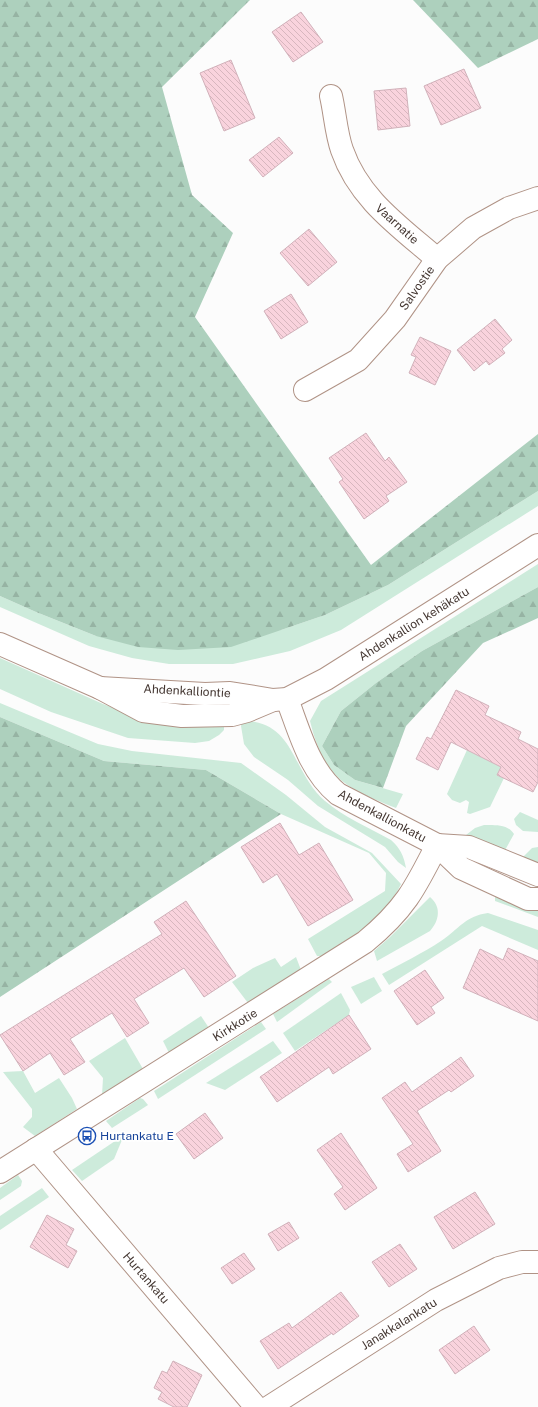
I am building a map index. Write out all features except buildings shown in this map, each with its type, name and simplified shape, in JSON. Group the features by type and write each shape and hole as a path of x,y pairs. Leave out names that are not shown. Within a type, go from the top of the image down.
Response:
{"street":[{"name":"Vaarnatie","path":"331,96 342,149 355,178 379,210 437,259"},
{"name":"Salvostie","path":"305,390 358,360 395,320 437,259 473,228 509,208 538,198"},
{"name":"Ahdenkallion kehäkatu","path":"280,700 326,679 538,545"},
{"name":"Ahdenkalliontie","path":"0,644 100,688 143,711 163,715 232,715 280,700"},
{"name":"Ahdenkallionkatu","path":"280,700 325,784 352,802 437,845 461,868 528,898 538,899"},
{"name":"Ahdenkallionkatu","path":"437,845 470,847 538,875"},
{"name":"Kirkkotie","path":"0,1172 365,942 396,915 409,898 437,845"},
{"name":"Hurtankatu","path":"36,1149 256,1407"},
{"name":"Janakkalankatu","path":"269,1407 436,1300 499,1268 522,1262 538,1262"}],"green space":[{"path":"0,0 250,0 162,87 192,195 233,233 195,317 371,565 538,434 538,491 388,585 325,615 231,647 178,650 138,647 96,636 0,596"},
{"path":"413,0 538,0 538,39 478,68"},
{"path":"538,491 538,506 341,630 290,651 233,664 169,664 132,658 89,646 0,607 0,596 96,636 281,630 325,615 388,585"},
{"path":"538,564 538,587 422,651 376,683 341,711 322,746 334,765 355,780 403,794 396,808 363,794 350,787 339,778 322,756 310,721 321,701"},
{"path":"538,587 538,618 483,643 406,726 383,788 355,780 334,765 322,746 341,711 376,683 422,651"},
{"path":"0,658 103,704 140,718 224,723 224,730 209,741 195,743 128,738 51,712 0,689"},
{"path":"0,703 98,744 132,751 241,763 286,795 325,827 372,853 401,884 395,896 387,906 367,925 345,942 323,956 317,956 308,939 385,891 386,873 369,853 281,814 206,770 104,761 0,717"},
{"path":"0,717 104,761 206,770 281,814 0,997"},
{"path":"248,721 263,724 275,731 285,741 314,790 325,801 340,812 391,840 401,852 406,868 398,862 385,847 318,806 288,780 254,757 244,744 241,726 242,722"},
{"path":"467,750 501,767 497,775 504,778 490,807 470,814 467,813 469,802 466,800 460,803 452,800 447,794"},
{"path":"520,812 538,820 538,832 523,831 516,825 514,819"},
{"path":"484,825 505,827 514,834 504,852 467,837 466,835 475,828"},
{"path":"538,847 538,864 522,858 532,848"},
{"path":"495,894 538,910 538,917 495,901"},
{"path":"430,897 436,905 438,914 430,931 377,961 374,951"},
{"path":"488,913 538,930 538,950 482,926 389,985 382,974 420,954 473,917"},
{"path":"296,957 301,970 248,1003 232,982 253,968 275,958 281,967"},
{"path":"374,977 382,991 361,1004 351,987"},
{"path":"329,979 332,982 277,1022 273,1014"},
{"path":"341,993 350,1010 349,1015 295,1051 283,1033"},
{"path":"201,1016 209,1028 169,1053 163,1041"},
{"path":"261,1022 266,1029 158,1099 154,1091"},
{"path":"125,1038 143,1069 102,1095 103,1078 89,1061"},
{"path":"273,1041 282,1053 225,1090 206,1083"},
{"path":"23,1071 35,1093 59,1078 77,1109 35,1136 23,1127 32,1117 32,1109 3,1072"},
{"path":"140,1098 143,1099 148,1105 112,1128 106,1121"},
{"path":"124,1135 114,1159 82,1181 72,1170"},
{"path":"18,1175 22,1181 21,1186 0,1200 0,1188"},
{"path":"42,1188 49,1197 0,1230 0,1216"}],"place":[{"name":"Hurtankatu E","path":"87,1136"}]}
